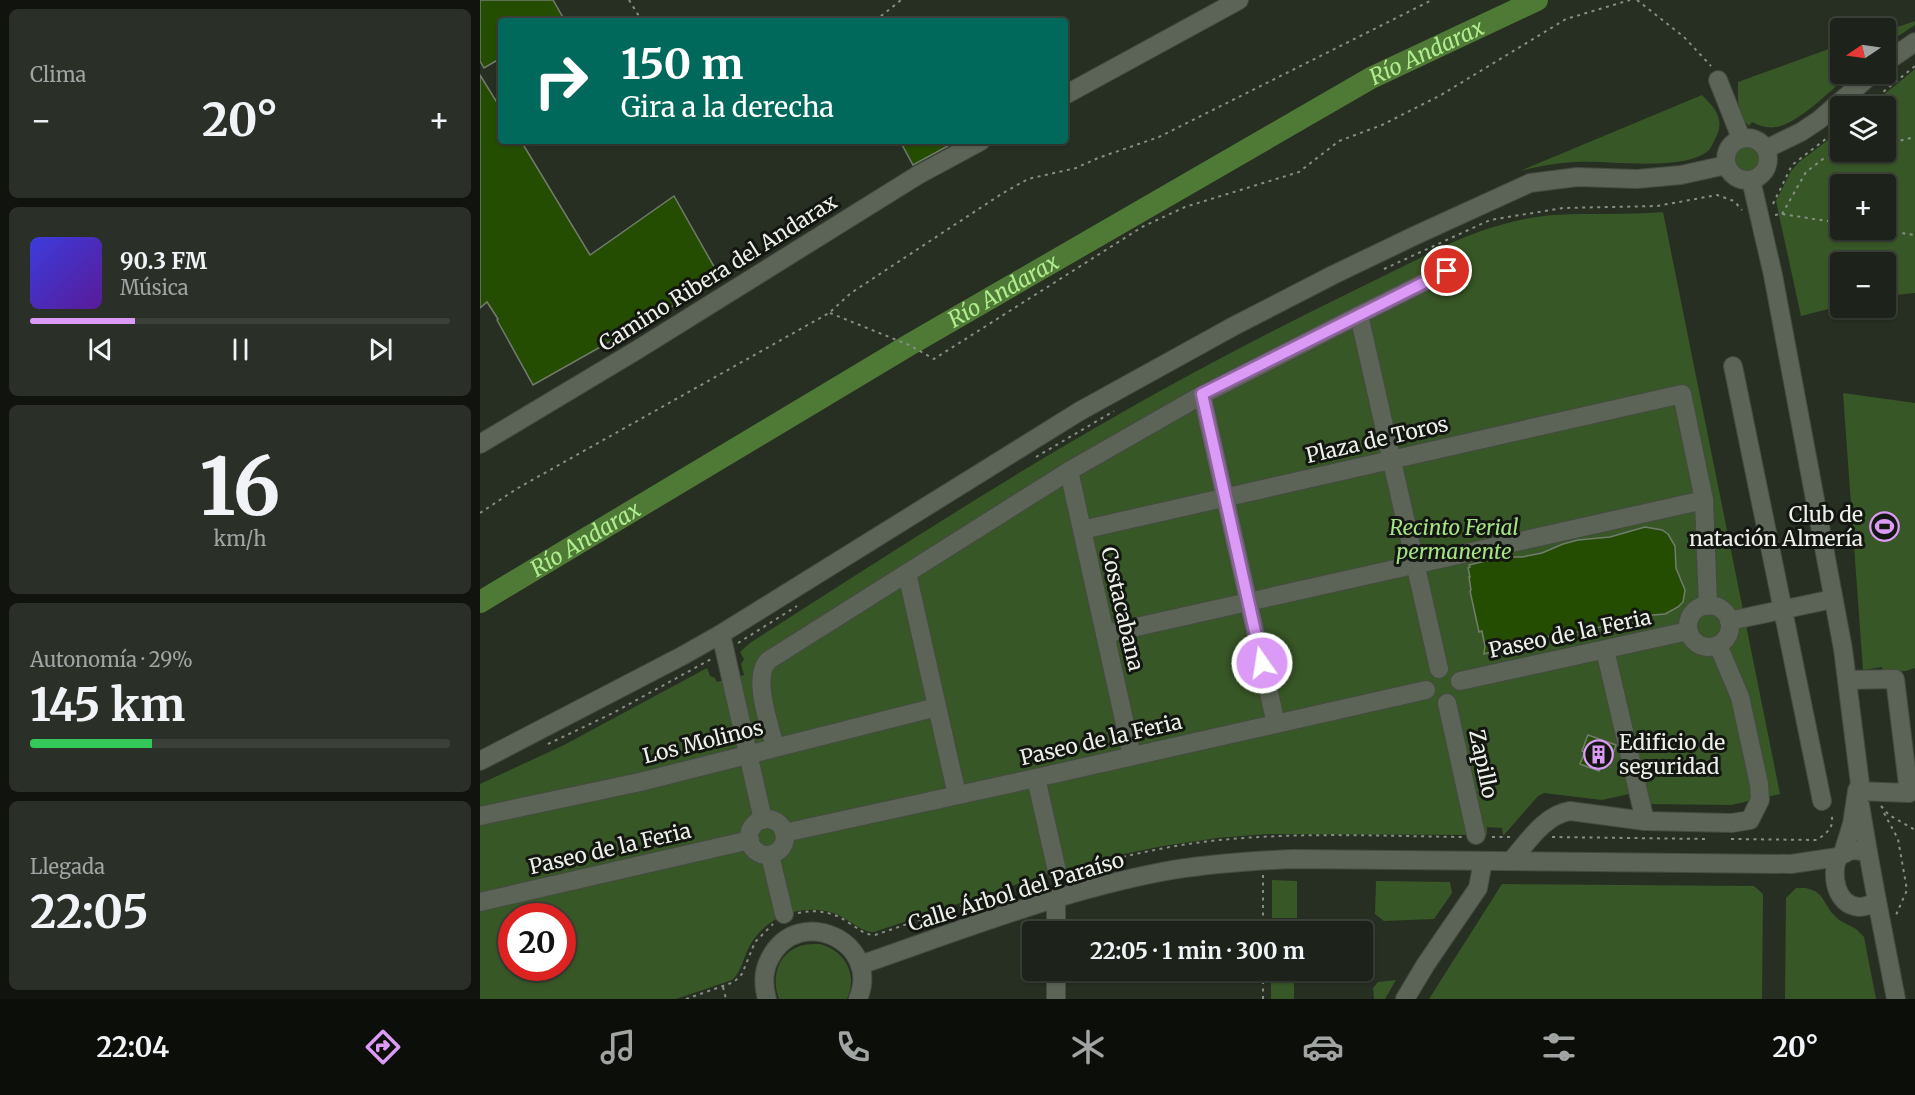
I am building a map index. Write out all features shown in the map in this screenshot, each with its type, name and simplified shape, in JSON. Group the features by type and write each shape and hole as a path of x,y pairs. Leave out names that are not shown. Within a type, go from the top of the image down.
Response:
{"street":[{"path":"1068,93 1239,0"},
{"path":"1896,55 1915,42"},
{"path":"1718,80 1741,138"},
{"path":"1766,149 1801,132 1819,120 1860,84"},
{"path":"1749,137 1757,140 1766,149 1768,156 1766,169 1751,180 1737,178 1726,165 1725,158 1728,148 1734,141 1741,138 1749,137"},
{"name":"Camino Ribera del Andarax","path":"480,444 918,175 975,144"},
{"path":"480,761 722,634 1090,406 1234,326 1333,275 1530,183 1577,177 1637,178 1682,175 1726,165"},
{"path":"1751,180 1773,275 1833,598 1847,680 1860,780 1852,824 1834,870 1836,886 1848,903 1870,922 1886,946"},
{"path":"775,747 761,683 762,672 766,664 1069,471 1202,394 1447,271"},
{"path":"1359,315 1439,669"},
{"path":"1733,366 1826,805"},
{"path":"1202,394 1276,724"},
{"name":"Plaza de Toros","path":"1082,530 1682,394 1704,500"},
{"name":"Costacabana","path":"1069,471 1132,756"},
{"path":"1105,634 1704,500 1708,606"},
{"path":"908,573 957,795"},
{"path":"1729,621 1833,598"},
{"path":"1708,606 1715,606 1722,610 1729,621 1728,634 1723,642 1707,647 1693,640 1688,631 1688,622 1691,615 1700,607 1708,606"},
{"name":"Paseo de la Feria","path":"1460,681 1688,631"},
{"path":"722,634 763,820"},
{"path":"1511,861 1550,818 1570,811 1645,820 1732,823 1750,820 1760,800 1760,784 1740,697 1718,645"},
{"path":"1605,650 1645,820"},
{"path":"1439,669 1451,670 1460,681 1461,687 1458,695 1447,703 1436,702 1426,690 1428,677 1439,669"},
{"path":"1847,680 1895,680 1912,795 1879,801 1863,790 1857,791"},
{"name":"Paseo de la Feria","path":"784,833 1426,690"},
{"name":"Zapillo","path":"1447,703 1476,835"},
{"name":"Los Molinos","path":"480,816 640,782 937,707"},
{"path":"1036,778 1057,872"},
{"path":"1857,791 1896,999"},
{"path":"763,820 776,822 784,833 782,846 778,852 770,855 761,854 755,850 750,840 752,828 763,820"},
{"name":"Paseo de la Feria","path":"480,902 750,840"},
{"path":"1791,864 1841,855 1855,850 1868,852"},
{"path":"770,855 784,914"},
{"name":"Calle Árbol del Paraíso","path":"860,965 1076,892 1162,872 1257,861 1305,859 1791,864"},
{"path":"1406,999 1426,964 1478,888 1484,861"},
{"path":"1791,864 1813,871 1836,886"},
{"path":"1056,899 1056,921"},
{"path":"1848,903 1860,907 1877,902"},
{"path":"765,998 764,978 767,963 774,950 785,940 798,933 813,931 835,936 853,951 860,965 862,984 858,999"},
{"path":"1056,981 1056,999"}],"path":[{"path":"629,0 640,18"},
{"path":"879,18 901,0"},
{"path":"480,513 518,488 829,313 851,293 1003,193 1028,180 1076,168 1160,137 1432,0"},
{"path":"829,313 909,345 934,359 1142,226 1185,207 1299,172 1339,141 1382,125 1441,95 1566,19 1630,0"},
{"path":"1637,0 1684,37 1710,65 1718,80"},
{"path":"1878,96 1915,66"},
{"path":"1773,208 1773,201 1792,165 1830,136"},
{"path":"1896,142 1915,137"},
{"path":"1782,214 1806,172 1823,159 1830,157"},
{"path":"1775,215 1782,214 1830,221"},
{"path":"1896,232 1915,235"},
{"path":"1879,801 1893,818 1915,830"},
{"path":"1879,801 1898,839 1907,890 1895,917"},
{"path":"1724,839 1817,840 1832,827 1833,820 1826,805"},
{"path":"1260,836 1261,842"},
{"path":"1505,837 1713,839"},
{"path":"1263,873 1263,921"},
{"path":"1263,981 1263,999"},
{"path":"722,987 726,999"}],"green space":[{"path":"1915,21 1915,25 1896,37 1896,28"},
{"path":"1830,49 1830,84 1839,84 1797,118 1777,127 1766,127 1752,122 1749,126 1745,121 1739,106 1738,82"},
{"path":"1915,69 1915,293 1896,295 1896,252 1830,252 1830,309 1801,316 1776,201 1791,171 1799,162 1830,139 1830,162 1896,162 1896,96 1882,96"},
{"path":"1702,95 1715,110 1719,126 1709,150 1696,157 1681,161 1644,164 1568,162 1520,171"},
{"path":"1747,144 1757,148 1761,158 1757,168 1747,172 1737,168 1733,158 1737,148"},
{"name":"Recinto Ferial permanente","path":"1663,212 1780,794 1731,805 1647,804 1629,794 1602,800 1544,793 1538,796 1504,835 1502,828 1487,827 1487,835 1267,834 1163,846 1114,856 1044,875 874,932 864,930 833,913 821,910 796,911 774,920 764,928 749,947 738,973 732,980 676,999 480,999 480,784 564,745 707,668 710,676 717,682 744,675 741,664 744,659 740,652 750,643 985,494 1207,365 1451,243 1500,225 1553,215"},
{"name":"Club de natación Almería","path":"1843,393 1915,403 1915,668 1906,671 1883,672 1882,667 1863,670"},
{"path":"1272,880 1297,881 1297,918 1272,918"},
{"path":"1376,881 1450,882 1452,893 1434,919 1384,921 1375,914"},
{"path":"1502,884 1754,886 1763,894 1762,999 1429,999"},
{"path":"1796,888 1815,891 1839,920 1856,929 1864,937 1876,999 1785,999 1786,898"},
{"path":"820,944 836,952 847,965 851,981 847,999 779,999 776,975 781,961 792,950 800,946"},
{"path":"1396,980 1385,999 1374,999 1373,988 1378,982"},
{"path":"1271,981 1294,982 1294,999 1271,999"}],"building":[{"path":"480,0 553,0 563,18 498,18 498,60 484,68 480,61"},
{"path":"480,75 498,104 498,144 523,144 590,255 674,196 721,279 533,385 487,302 480,308"},
{"path":"902,144 952,144 913,165"},
{"path":"1645,527 1662,530 1668,534 1675,546 1676,568 1685,590 1683,602 1678,607 1665,614 1629,617 1591,630 1531,639 1484,654 1482,631 1479,632 1470,591 1469,565 1502,557 1522,557 1542,553 1578,540 1610,537"},
{"name":"Edificio de seguridad","path":"1588,735 1616,745 1611,759 1604,757 1599,771 1580,764"}],"waterway":[{"name":"Río Andarax","path":"480,602 909,345 1371,78 1537,0"}],"place":[{"name":"Club de natación Almería","path":"1884,527"},
{"name":"Edificio de seguridad","path":"1598,755"}],"route":[{"path":"1262,663 1202,394 1447,271"}]}
